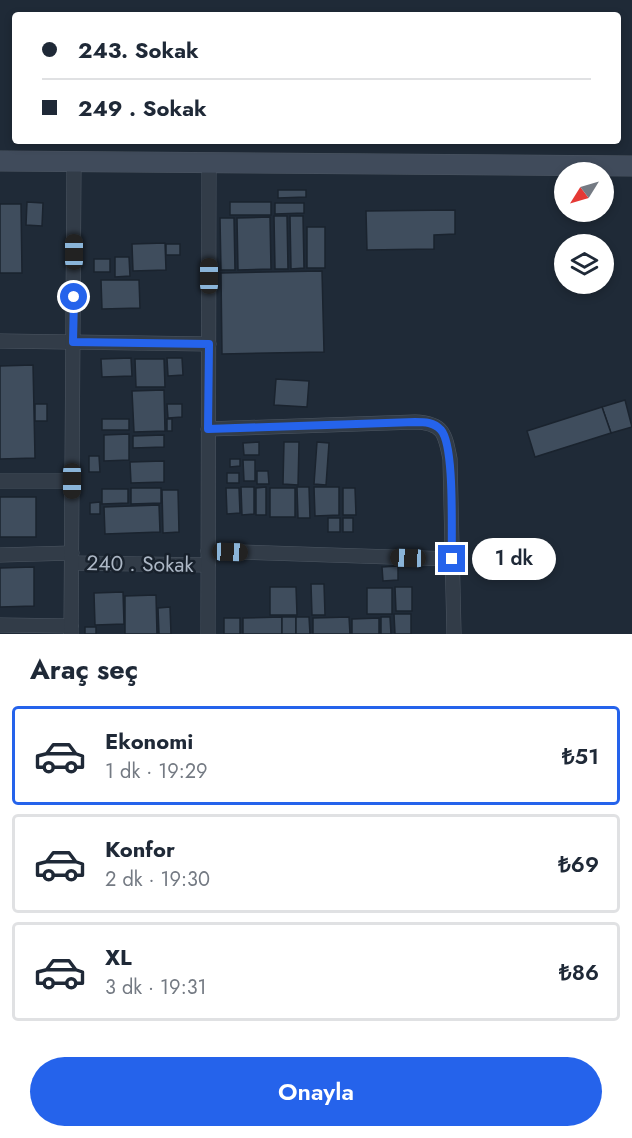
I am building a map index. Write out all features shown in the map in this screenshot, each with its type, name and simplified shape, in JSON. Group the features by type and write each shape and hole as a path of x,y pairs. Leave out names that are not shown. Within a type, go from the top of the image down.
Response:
{"main road":[{"path":"0,161 632,166"}],"street":[{"path":"0,625 71,630 74,161"},
{"path":"208,634 209,162"},
{"path":"0,341 209,344"},
{"path":"208,429 415,422 433,424 440,428 445,436 450,459 454,634"},
{"path":"0,481 72,481"},
{"name":"240 . Sokak","path":"0,555 72,558 452,559"}],"building":[{"path":"278,190 306,190 306,197 278,198"},
{"path":"27,202 43,203 42,226 26,225"},
{"path":"230,202 271,202 271,215 230,215"},
{"path":"275,203 304,203 304,213 275,214"},
{"path":"0,204 21,204 22,273 0,273"},
{"path":"455,210 455,234 434,235 434,249 367,250 366,211"},
{"path":"274,216 287,216 288,269 275,269"},
{"path":"290,216 303,216 304,268 291,269"},
{"path":"270,217 271,269 238,270 237,218"},
{"path":"220,218 234,218 235,270 221,270"},
{"path":"307,227 325,227 325,268 307,268"},
{"path":"165,243 166,270 133,271 132,244"},
{"path":"166,244 180,244 180,255 166,255"},
{"path":"115,257 129,257 130,276 115,277"},
{"path":"94,259 110,259 110,272 94,272"},
{"path":"322,271 324,352 222,354 221,273"},
{"path":"101,280 139,280 140,308 102,309"},
{"path":"131,358 132,376 102,377 101,359"},
{"path":"167,358 182,358 183,375 168,376"},
{"path":"135,359 164,359 165,387 136,387"},
{"path":"33,365 35,458 0,459 0,366"},
{"path":"276,379 309,381 307,407 274,405"},
{"path":"164,390 165,431 134,432 132,391"},
{"path":"625,400 632,427 611,433 602,407"},
{"path":"35,404 47,404 47,421 35,421"},
{"path":"167,404 182,404 182,417 168,418"},
{"path":"602,407 611,433 535,457 527,431"},
{"path":"102,419 129,419 129,430 102,430"},
{"path":"167,419 172,419 172,431 167,431"},
{"path":"129,434 129,460 104,461 104,435"},
{"path":"164,435 164,447 133,448 133,436"},
{"path":"259,442 259,455 244,455 243,443"},
{"path":"284,442 299,442 298,485 283,484"},
{"path":"317,442 329,443 326,485 314,484"},
{"path":"89,456 99,456 100,472 89,472"},
{"path":"230,459 240,459 240,466 230,467"},
{"path":"243,460 255,460 255,481 244,481"},
{"path":"164,461 164,482 131,483 130,462"},
{"path":"257,471 268,471 269,484 257,484"},
{"path":"227,473 239,473 239,483 227,483"},
{"path":"241,487 254,487 254,514 242,515"},
{"path":"266,487 266,515 256,515 256,488"},
{"path":"297,487 309,487 310,518 298,518"},
{"path":"314,487 339,487 339,515 315,516"},
{"path":"131,488 161,488 161,503 131,504"},
{"path":"226,488 239,488 240,513 227,514"},
{"path":"270,488 295,488 295,517 270,517"},
{"path":"343,488 355,488 356,515 343,515"},
{"path":"102,489 128,489 128,503 102,504"},
{"path":"162,490 178,490 179,532 163,533"},
{"path":"0,497 36,497 36,537 0,537"},
{"path":"100,502 100,514 90,514 90,503"},
{"path":"159,505 160,532 105,534 104,507"},
{"path":"328,518 340,518 340,532 328,532"},
{"path":"343,518 353,518 353,532 343,532"},
{"path":"398,566 398,580 383,581 382,567"},
{"path":"34,567 34,606 0,607 0,568"},
{"path":"311,584 324,584 325,615 312,615"},
{"path":"270,587 296,587 297,615 270,615"},
{"path":"395,587 412,587 412,611 396,611"},
{"path":"367,588 392,588 392,614 367,614"},
{"path":"123,592 124,624 95,625 94,593"},
{"path":"156,595 157,634 125,634 125,596"},
{"path":"170,607 171,634 159,634 158,608"},
{"path":"394,614 411,614 411,634 395,634"},
{"path":"282,617 282,634 243,634 243,618"},
{"path":"282,617 296,617 296,634 282,634"},
{"path":"296,617 309,617 310,634 296,634"},
{"path":"349,617 350,634 313,634 313,618"},
{"path":"381,617 390,617 391,634 381,634"},
{"path":"224,618 240,618 240,634 224,634"},
{"path":"379,618 379,634 352,634 352,619"},
{"path":"85,627 96,627 96,634 85,634"}],"route":[{"path":"74,297 73,342 209,344 208,429 415,422 433,424 440,428 445,436 450,459 452,559"}]}
